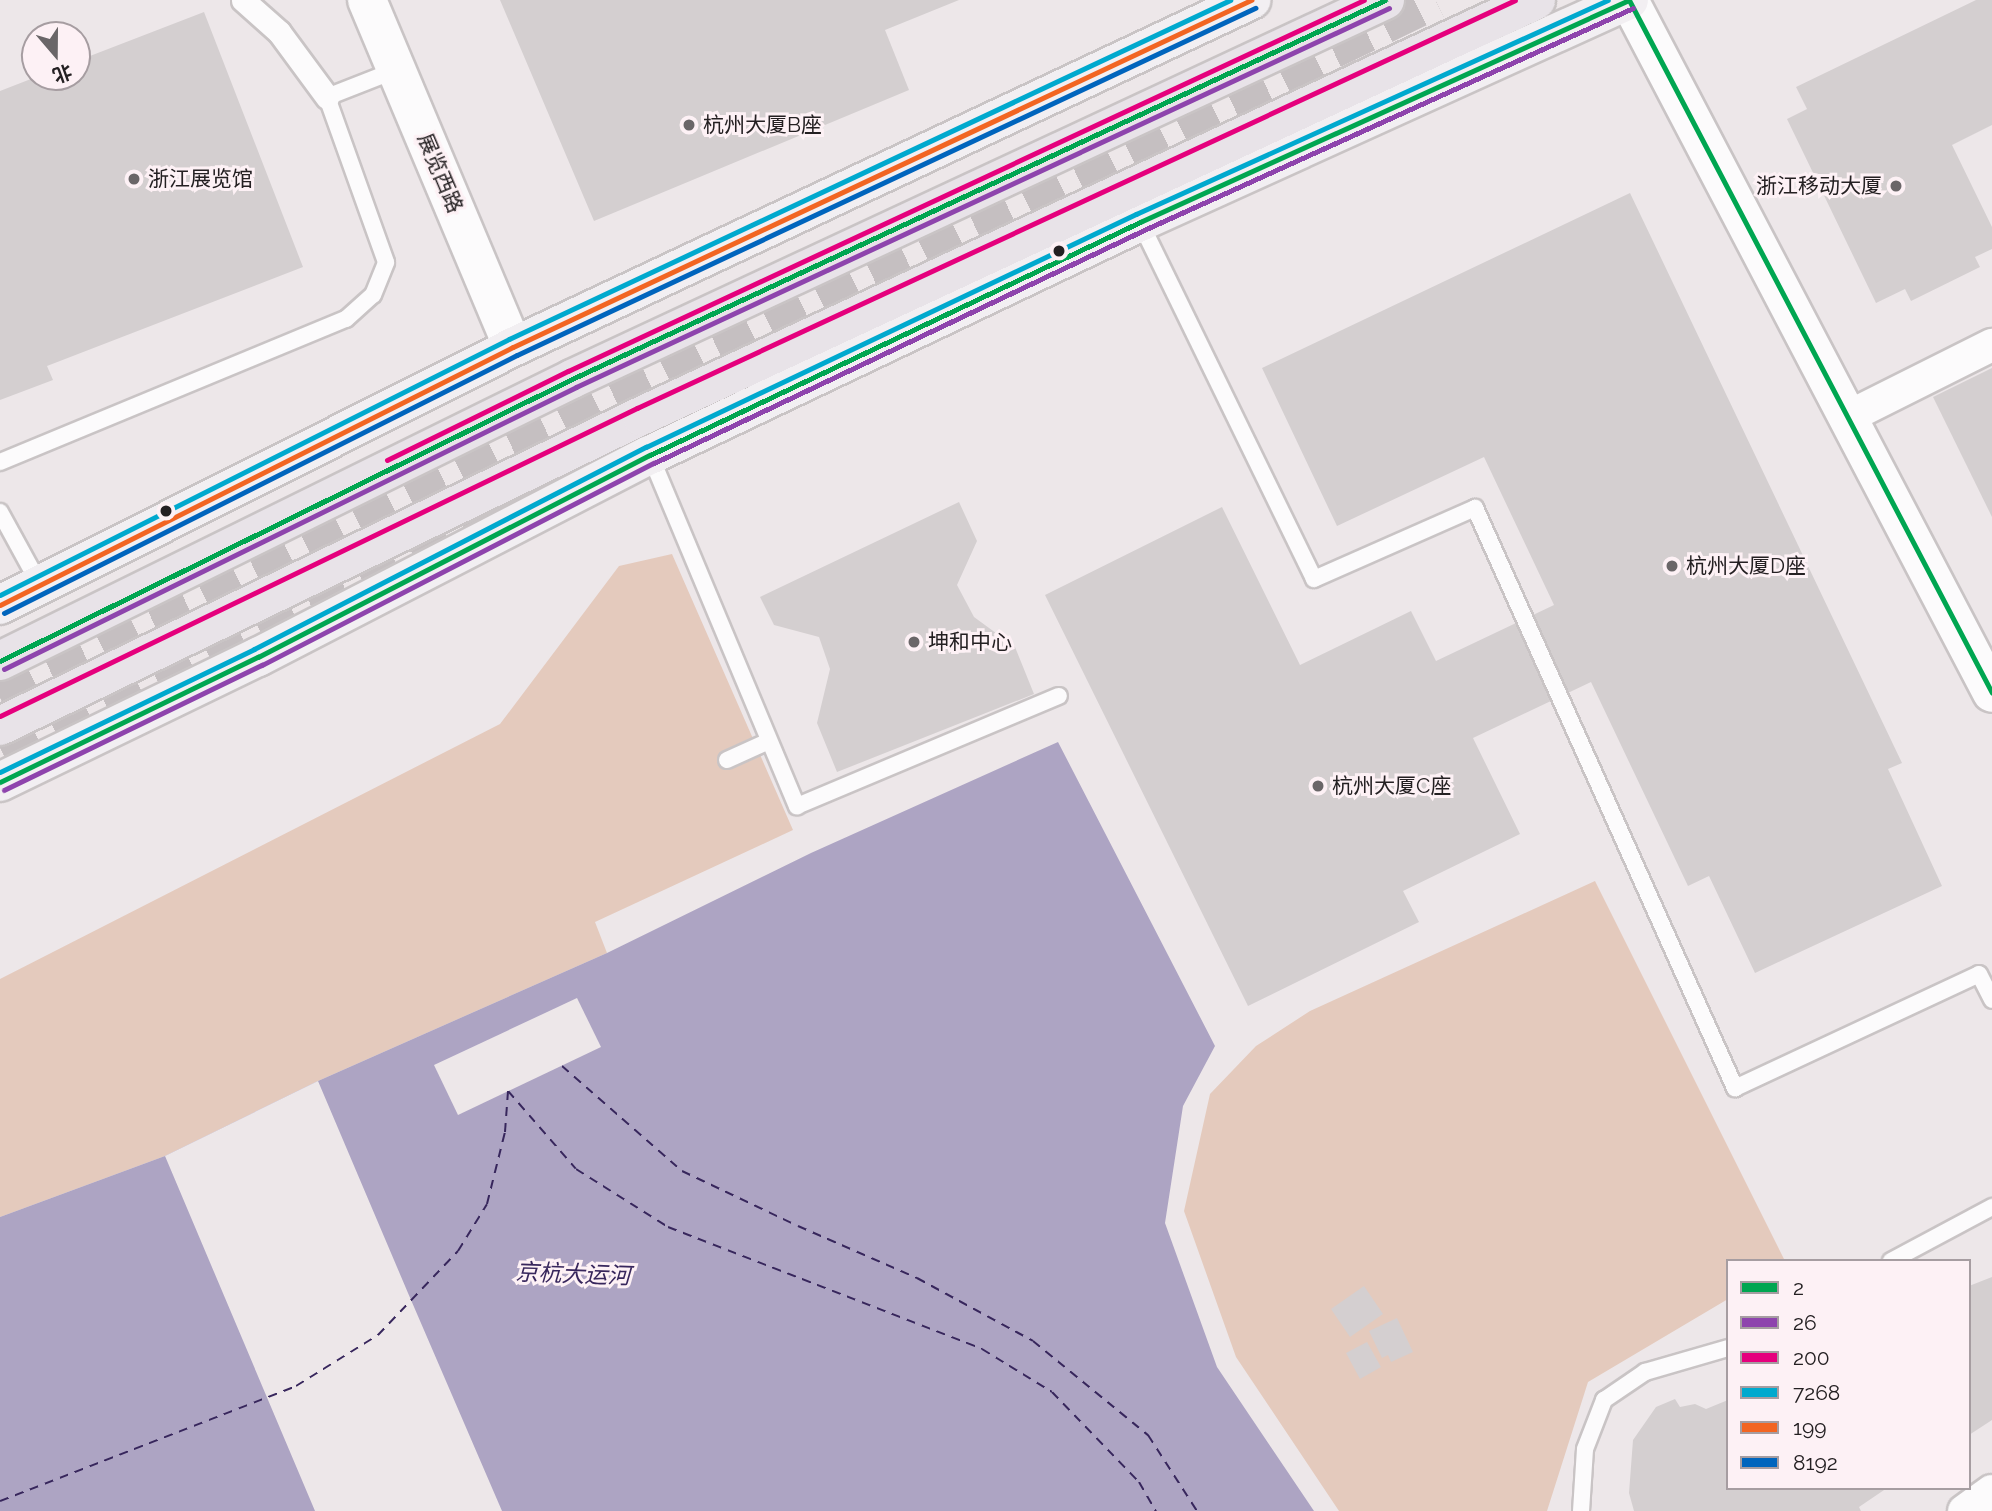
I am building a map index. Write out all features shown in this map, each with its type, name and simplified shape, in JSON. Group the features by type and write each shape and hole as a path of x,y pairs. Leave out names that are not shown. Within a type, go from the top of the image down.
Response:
{"main road":[{"path":"0,605 513,347 1251,0"},
{"path":"0,662 572,379 1385,0"},
{"path":"0,726 629,422 1536,0"},
{"path":"0,782 258,657 650,454 1140,222 1629,0"}],"street":[{"path":"243,0 279,32 327,97"},
{"name":"展览西路","path":"367,0 513,347"},
{"path":"1629,0 1992,693"},
{"path":"1848,416 1992,345"},
{"path":"1964,1511 1992,1491"}],"lane":[{"path":"0,462 346,319 373,295 386,262 327,97 396,70"},
{"path":"1140,222 1314,579 1475,508 1734,1088 1979,974 1992,1000"},
{"path":"650,454 797,806 1059,696"},
{"path":"0,512 40,585"},
{"path":"727,760 769,741"},
{"path":"1895,1259 1992,1207"},
{"path":"1581,1511 1585,1450 1604,1400 1646,1372 1726,1349"}],"shaded area":[{"path":"672,554 793,830 595,922 607,953 318,1081 165,1156 0,1217 0,979 500,724 619,566"},
{"path":"1595,881 1784,1259 1726,1259 1726,1300 1588,1382 1547,1511 1339,1511 1236,1357 1184,1211 1210,1094 1256,1046 1310,1011"}],"water":[{"name":"京杭大运河","path":"1058,742 1215,1046 1183,1106 1165,1223 1217,1367 1314,1511 0,1511 0,1217 165,1156 318,1081 607,953 811,853"}],"pier":[{"path":"577,998 601,1047 458,1115 434,1065"},
{"path":"318,1081 502,1511 315,1511 165,1156"}],"building":[{"name":"杭州大厦B座","path":"500,0 959,0 885,30 909,90 594,221"},
{"name":"浙江移动大厦","path":"1976,0 1992,0 1992,125 1952,145 1992,227 1992,249 1975,257 1980,267 1911,301 1905,289 1876,303 1787,119 1807,109 1796,87"},
{"name":"浙江展览馆","path":"204,12 303,267 47,366 53,380 0,400 0,91 21,83 21,91 91,91 91,56"},
{"name":"杭州大厦D座","path":"1630,193 1902,763 1888,769 1942,886 1755,973 1709,876 1688,886 1591,682 1473,738 1520,834 1403,891 1419,922 1248,1006 1045,595 1222,507 1300,665 1411,611 1436,661 1554,605 1484,457 1337,526 1262,368"},
{"path":"1992,368 1992,517 1933,397"},
{"name":"坤和中心","path":"959,502 977,541 957,585 974,617 1015,647 1034,694 837,772 817,723 830,669 819,637 774,625 760,597"},
{"path":"1992,1277 1992,1420 1971,1434 1971,1285"},
{"path":"1364,1286 1383,1314 1350,1337 1331,1309"},
{"path":"1397,1318 1413,1352 1391,1362 1388,1355 1382,1358 1369,1331"},
{"path":"1367,1342 1381,1367 1360,1379 1346,1353"},
{"path":"1675,1399 1680,1407 1695,1404 1706,1409 1726,1401 1726,1490 1884,1490 1859,1507 1861,1511 1634,1511 1629,1493 1633,1440 1656,1407"}],"ferry route":[{"path":"562,1066 682,1171 917,1278 1033,1341 1148,1435 1197,1511"},
{"path":"0,1501 296,1386 378,1335 458,1251 487,1204 505,1132 508,1091 576,1169 668,1227 982,1349 1052,1392 1139,1482 1156,1511"}],"tunnel":[{"path":"0,698 1435,0"},
{"path":"0,748 660,430"}],"transit line":[{"name":"7268","path":"0,595 509,339 1230,0"},
{"name":"199","path":"0,605 513,347 1251,0"},
{"name":"200","path":"387,460 568,371 1364,0"},
{"name":"2","path":"0,661 572,379 1385,0"},
{"name":"200","path":"0,716 637,408 1515,0"},
{"name":"7268","path":"0,772 254,649 646,447 1136,214 1608,0"},
{"name":"2","path":"0,782 258,657 650,455 1140,222 1629,0 1992,693"},
{"name":"8192","path":"4,613 517,355 1255,8"},
{"name":"26","path":"4,669 576,387 1389,8"},
{"name":"26","path":"4,790 262,665 654,463 1144,230 1633,8"}],"place":[{"name":"杭州大厦B座","path":"689,125"},
{"name":"浙江展览馆","path":"134,179"},
{"name":"浙江移动大厦","path":"1896,186"},
{"name":"杭州大厦D座","path":"1672,566"},
{"name":"坤和中心","path":"914,642"},
{"name":"杭州大厦C座","path":"1318,786"}]}
